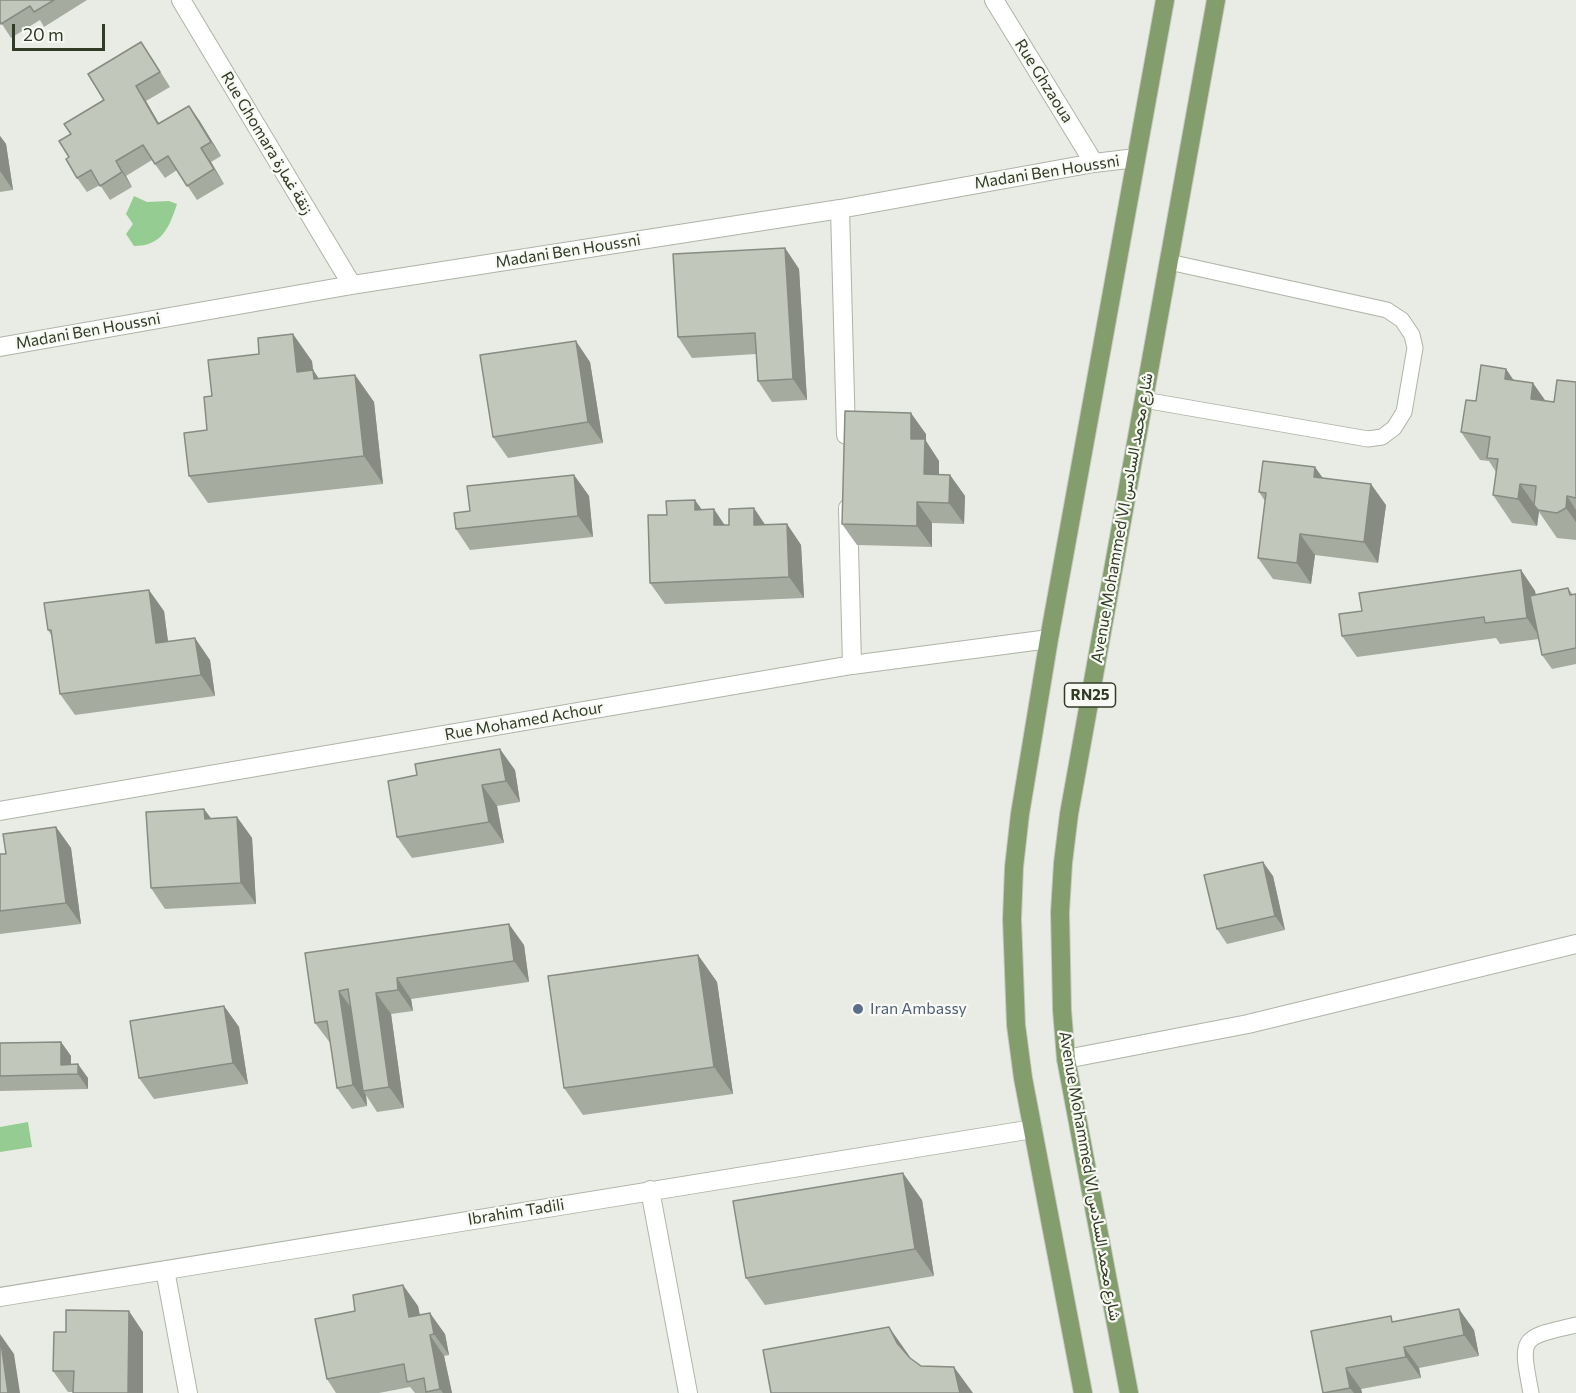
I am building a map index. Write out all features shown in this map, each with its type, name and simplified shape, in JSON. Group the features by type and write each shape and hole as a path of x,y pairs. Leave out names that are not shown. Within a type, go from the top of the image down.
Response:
{"main road":[{"name":"RN25","path":"1083,1393 1023,1078 1016,1025 1012,919 1014,867 1020,814 1048,639 1165,0"},
{"name":"Avenue Mohammed VI شارع محمد السادس","path":"1129,1393 1066,1059 1060,961 1063,863 1072,795 1216,0"}],"street":[{"name":"Rue Ghomara زنقة غمارة","path":"181,0 352,285"},
{"name":"Rue Ghzaoua","path":"994,0 1094,163"},
{"name":"Madani Ben Houssni","path":"0,347 352,285 840,209 1094,163 1136,158"},
{"path":"840,209 846,455"},
{"path":"847,490 852,665"},
{"name":"Rue Mohamed Achour","path":"0,811 852,665 1048,639"},
{"path":"1066,1059 1248,1024 1576,944"},
{"name":"Ibrahim Tadili","path":"0,1297 650,1190 1033,1130"},
{"path":"650,1190 688,1393"},
{"path":"165,1270 188,1393"}],"lane":[{"path":"1143,400 1368,439 1382,437 1394,428 1404,412 1415,348 1412,335 1402,320 1387,310 1169,262"},
{"path":"1531,1393 1524,1356 1530,1339 1538,1334 1576,1325"}],"shaded area":[{"path":"134,196 147,202 169,201 177,204 163,234 158,239 144,245 134,246 126,234 133,224 126,214"},
{"path":"28,1122 32,1147 0,1152 0,1127"}],"building":[{"path":"0,0 54,0 34,12 30,6 1,24"},
{"path":"141,42 160,72 136,86 158,124 189,106 211,142 201,148 214,169 187,186 168,156 155,164 143,145 116,161 122,172 100,186 91,170 77,178 66,159 69,157 59,141 71,134 64,124 104,100 88,74"},
{"path":"785,248 793,379 758,381 755,333 678,337 673,254"},
{"path":"293,334 297,372 313,370 314,379 355,375 364,456 189,476 184,433 207,430 204,397 212,396 208,360 259,354 258,338"},
{"path":"576,341 588,422 493,437 480,355"},
{"path":"1481,365 1506,369 1505,379 1533,383 1531,399 1554,402 1557,380 1576,382 1576,498 1567,496 1566,508 1557,513 1538,510 1534,505 1536,486 1520,484 1518,499 1493,495 1498,459 1487,458 1490,437 1461,432 1466,400 1476,401"},
{"path":"845,411 911,413 911,439 925,439 924,474 950,475 949,503 917,502 917,526 842,524"},
{"path":"1263,461 1315,467 1314,477 1371,484 1364,542 1300,534 1297,563 1258,558 1266,493 1259,492"},
{"path":"574,475 578,516 456,529 454,513 470,511 467,486"},
{"path":"695,500 695,510 714,509 714,525 729,525 729,509 754,508 754,525 787,524 789,577 650,583 648,515 667,515 666,501"},
{"path":"1521,570 1527,618 1485,623 1484,617 1342,636 1339,614 1362,611 1359,593"},
{"path":"1568,588 1570,595 1576,594 1576,648 1542,655 1530,596"},
{"path":"149,590 156,643 195,638 201,675 60,694 51,630 48,630 44,603"},
{"path":"500,749 506,781 482,785 489,822 397,837 388,781 417,775 415,764"},
{"path":"204,809 205,819 237,817 241,883 151,888 146,812"},
{"path":"56,827 66,903 0,911 0,854 6,854 3,834"},
{"path":"1263,862 1275,916 1217,929 1204,875"},
{"path":"509,924 514,961 397,978 398,990 376,993 389,1087 363,1091 348,989 339,991 353,1085 337,1088 327,1021 315,1023 305,953"},
{"path":"698,955 714,1067 564,1088 548,976"},
{"path":"224,1006 233,1063 139,1078 130,1021"},
{"path":"61,1042 61,1065 78,1064 78,1074 0,1076 0,1043"},
{"path":"903,1173 915,1249 746,1278 733,1201"},
{"path":"403,1285 409,1317 430,1313 434,1334 430,1335 440,1389 426,1392 424,1378 407,1382 404,1364 327,1379 315,1319 355,1311 353,1295"},
{"path":"1459,1309 1464,1335 1404,1347 1406,1357 1346,1368 1350,1388 1323,1393 1311,1331 1391,1316 1392,1322"},
{"path":"66,1310 129,1311 128,1393 73,1393 74,1371 53,1371 54,1332 66,1332"},
{"path":"889,1327 897,1343 910,1358 921,1366 954,1367 960,1393 771,1393 763,1350"},
{"path":"0,1336 8,1393 0,1393"}],"place":[{"name":"Iran Ambassy","path":"858,1009"}]}
